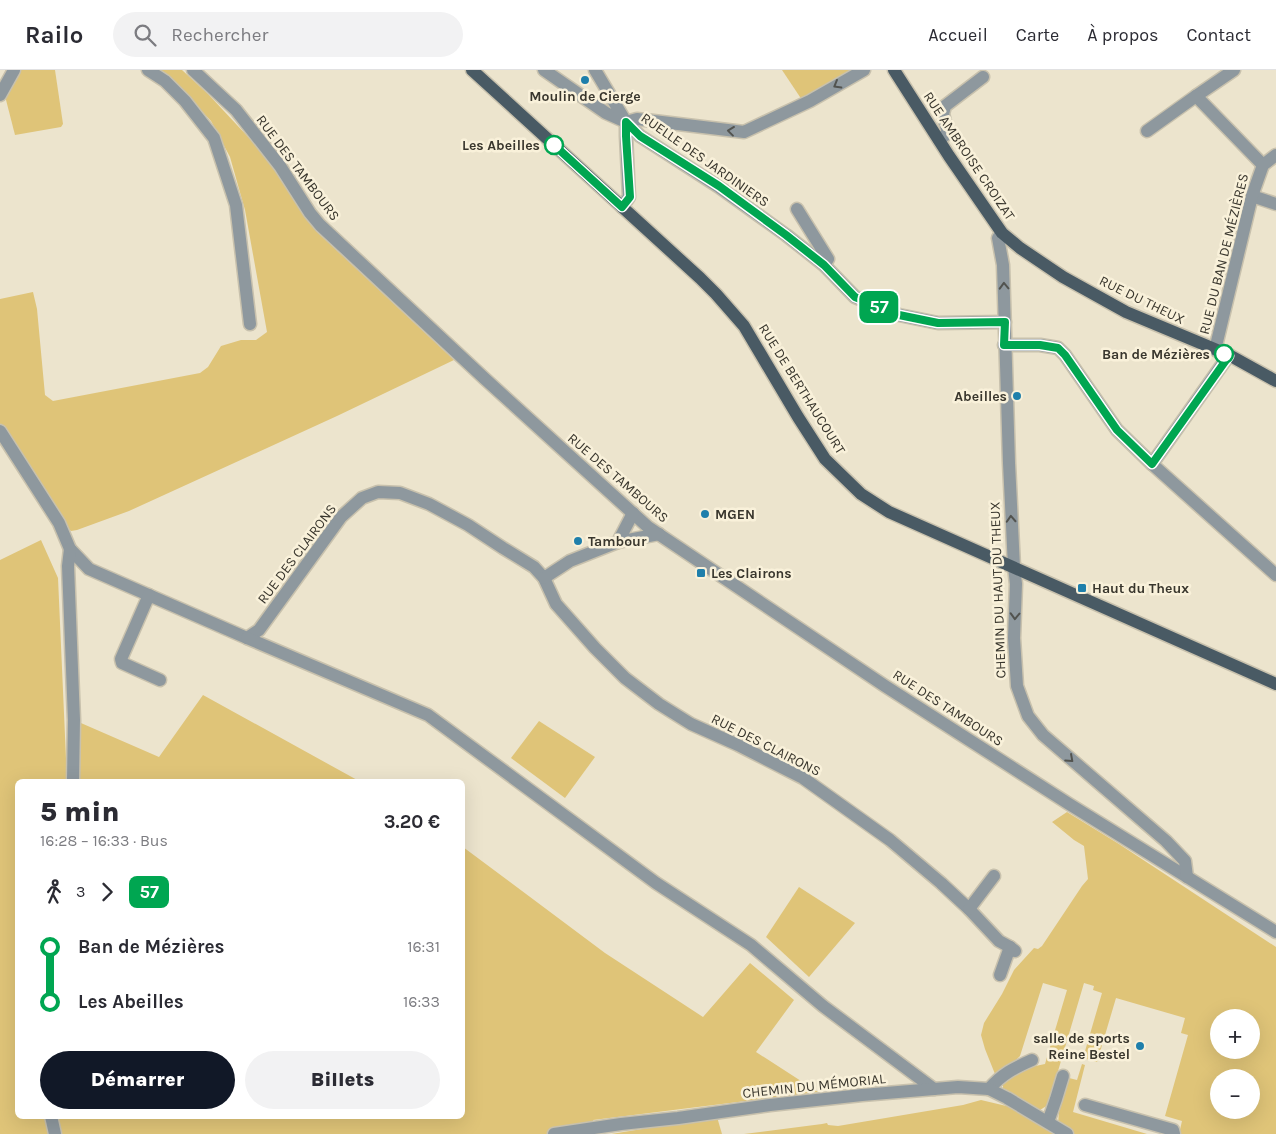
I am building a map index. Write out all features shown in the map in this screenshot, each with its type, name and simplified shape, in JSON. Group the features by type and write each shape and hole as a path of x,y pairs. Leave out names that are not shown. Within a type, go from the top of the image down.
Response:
{"main road":[{"name":"RUE DE BERTHAUCOURT","path":"472,70 716,294 744,326 825,459 862,494 889,512 1276,684"},
{"name":"RUE AMBROISE CROIZAT","path":"894,70 1002,233"},
{"name":"RUE DU THEUX","path":"1002,233 1020,248 1063,277 1126,312 1229,356 1276,381"}],"street":[{"path":"0,95 14,70"},
{"path":"148,70 165,80 185,101 214,138 236,205 250,324"},
{"name":"RUE DES TAMBOURS","path":"194,70 236,110 280,166 310,213 320,225 648,527 885,686 1069,804 1276,932"},
{"path":"544,70 606,113 626,122 636,120 744,132 810,101 864,70"},
{"path":"595,70 626,122 630,197 622,207"},
{"path":"1148,131 1234,70"},
{"path":"939,140 948,134 943,114 945,106 983,77"},
{"name":"RUE DU BAN DE MÉZIÈRES","path":"1196,96 1263,165"},
{"name":"RUELLE DES JARDINIERS","path":"626,122 640,136 719,186 786,235 824,265 855,297 899,315 938,323 1005,322"},
{"name":"RUE DU BAN DE MÉZIÈRES","path":"1215,350 1252,196 1263,165 1276,156"},
{"path":"1252,196 1276,204"},
{"path":"797,209 828,259 824,265"},
{"name":"CHEMIN DU HAUT DU THEUX","path":"1002,233 998,238 1003,265 1008,463 1016,584 1014,638 1017,686 1028,716 1043,735 1166,842 1185,861 1187,877"},
{"path":"1004,345 1040,345 1058,348 1065,355 1117,430 1152,464 1276,575"},
{"path":"1152,464 1229,356"},
{"path":"0,431 59,523 70,550 89,569 428,715 656,883 752,945 823,1006 934,1089"},
{"name":"RUE DES CLAIRONS","path":"247,638 259,630 341,517 362,498 378,492 400,493 429,504 468,525 534,567 544,578 556,604 595,648 625,678 659,704 692,724 738,744 803,778 890,840 941,883 999,941 1013,949 1000,975"},
{"path":"618,542 633,513"},
{"path":"544,578 570,561 618,542 659,534"},
{"path":"70,550 68,566 74,720 73,779"},
{"path":"149,595 121,659 122,663 160,680"},
{"path":"969,909 994,876"},
{"path":"989,1089 996,1080 1011,1069 1032,1060"},
{"path":"1048,1122 1063,1076"},
{"name":"CHEMIN DU MÉMORIAL","path":"554,1134 770,1105 958,1087 989,1089 1067,1134"},
{"path":"1085,1104 1172,1130 1174,1134"},
{"path":"52,1119 56,1134"}],"shaded area":[{"path":"20,70 55,70 63,124 61,127 15,135 5,96"},
{"path":"158,70 182,70 208,94 251,140 272,166 317,232 454,360 129,511 71,531 62,523 0,424 0,299 33,292 37,309 45,395 53,401 200,373 208,367 221,346 241,340 256,340 267,332 245,210 230,157 211,121 179,87"},
{"path":"782,70 851,70 802,100"},
{"path":"41,540 58,578 67,779 15,779 15,1119 465,1119 465,848 605,953 703,1017 750,963 794,1000 756,1052 818,1092 593,1120 596,1128 554,1134 0,1134 0,560"},
{"path":"203,695 355,779 73,779 74,720 159,757"},
{"path":"539,721 595,757 565,798 511,758"},
{"path":"1067,812 1276,947 1276,1134 1179,1134 1182,1121 1165,1116 1188,1035 1181,1033 1185,1018 1116,998 1097,1062 1083,1058 1102,993 1093,990 1094,986 1084,983 1048,1105 1040,1110 1025,1104 1003,1088 1003,1083 1026,1068 1045,1064 1067,990 1043,983 1020,1056 1012,1064 995,1074 981,1035 984,1023 1014,970 1034,948 1038,949 1042,946 1088,879 1084,846 1052,822"},
{"path":"799,887 855,923 809,977 766,937"},
{"path":"1082,1064 1085,1065 1073,1112 1147,1134 744,1134 827,1123 828,1125 838,1126 963,1105 981,1100 1032,1112 1058,1127 1059,1109 1069,1078 1077,1080"},
{"path":"717,1117 722,1134 611,1134"}],"bus line":[{"name":"57","path":"554,145 622,207 630,197 626,122 640,136 719,186 786,235 824,265 855,297 899,315 938,323 1005,322 1004,345 1040,345 1058,348 1065,355 1117,430 1152,464 1229,356 1224,354"}],"place":[{"name":"Moulin de Cierge","path":"585,80"},
{"name":"Les Abeilles","path":"554,145"},
{"name":"Ban de Mézières","path":"1224,354"},
{"name":"Abeilles","path":"1017,396"},
{"name":"MGEN","path":"705,514"},
{"name":"Tambour","path":"578,541"},
{"name":"Les Clairons","path":"701,573"},
{"name":"Haut du Theux","path":"1082,588"},
{"name":"salle de sports Reine Bestel","path":"1140,1046"}]}
